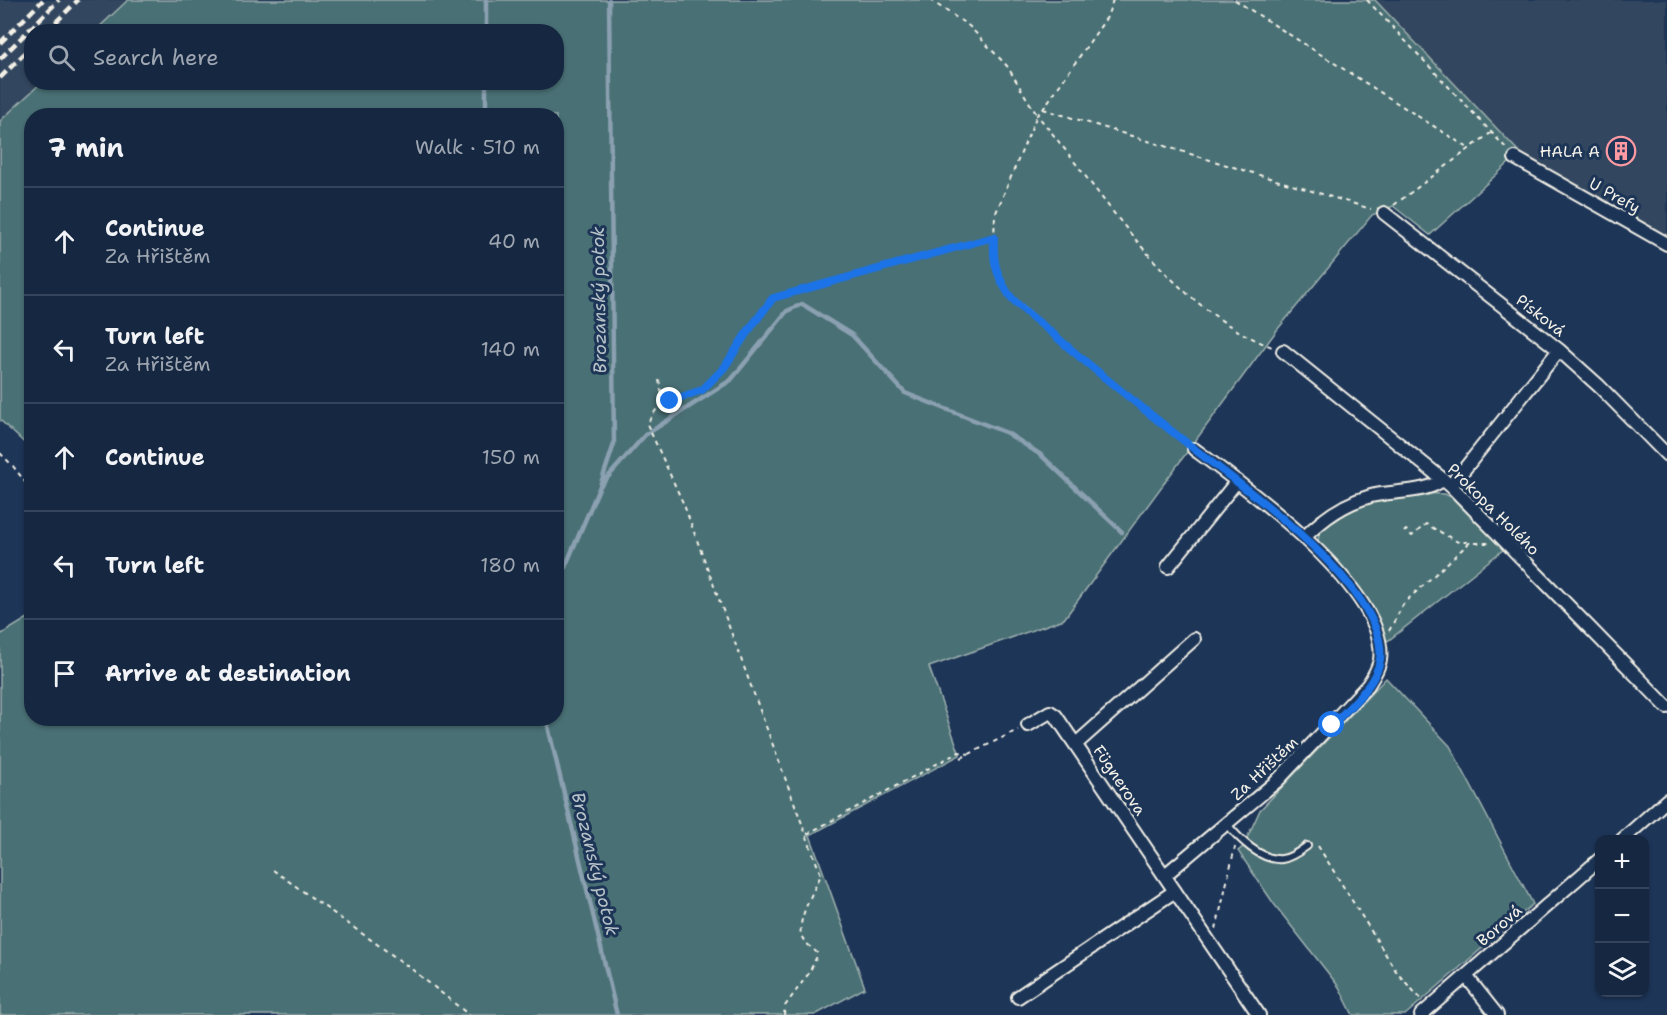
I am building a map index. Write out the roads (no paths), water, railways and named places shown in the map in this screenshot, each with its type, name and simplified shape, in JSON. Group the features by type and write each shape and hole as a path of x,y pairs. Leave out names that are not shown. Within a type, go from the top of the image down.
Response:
{"street":[{"name":"U Prefy","path":"1515,158 1667,244"},
{"name":"Písková","path":"1384,213 1559,350 1599,386 1667,455"},
{"path":"1194,449 1237,481 1304,538 1323,520 1359,500 1447,482 1559,350"},
{"name":"Prokopa Holého","path":"1283,351 1447,482 1667,707"},
{"path":"1168,567 1237,481"},
{"name":"Za Hřištěm","path":"1165,875 1277,782 1360,695 1377,670 1380,661 1379,644 1356,594 1304,538"},
{"path":"1076,744 1194,639"},
{"name":"Fügnerova","path":"1028,725 1050,712 1056,716 1259,1015"},
{"path":"1628,835 1667,800"},
{"name":"Borová","path":"1425,1012 1595,863"},
{"path":"1018,997 1175,891"},
{"path":"1466,976 1497,1015"}],"lane":[{"path":"1227,824 1262,855 1281,859 1307,846"}],"waterway":[{"path":"486,0 486,24"},
{"name":"Brozanský potok","path":"564,569 600,486 614,444 609,0"},
{"path":"486,90 486,108"},
{"path":"600,486 645,435 731,380 787,311 802,304 852,335 905,393 1007,433 1041,455 1122,532"},
{"name":"Brozanský potok","path":"548,726 617,1015"}],"railway":[{"path":"0,43 43,0"},
{"path":"35,24 59,0"},
{"path":"54,24 78,0"},
{"path":"0,59 24,35"},
{"path":"0,78 24,54"}],"place":[{"name":"HALA A","path":"1621,151"}]}
